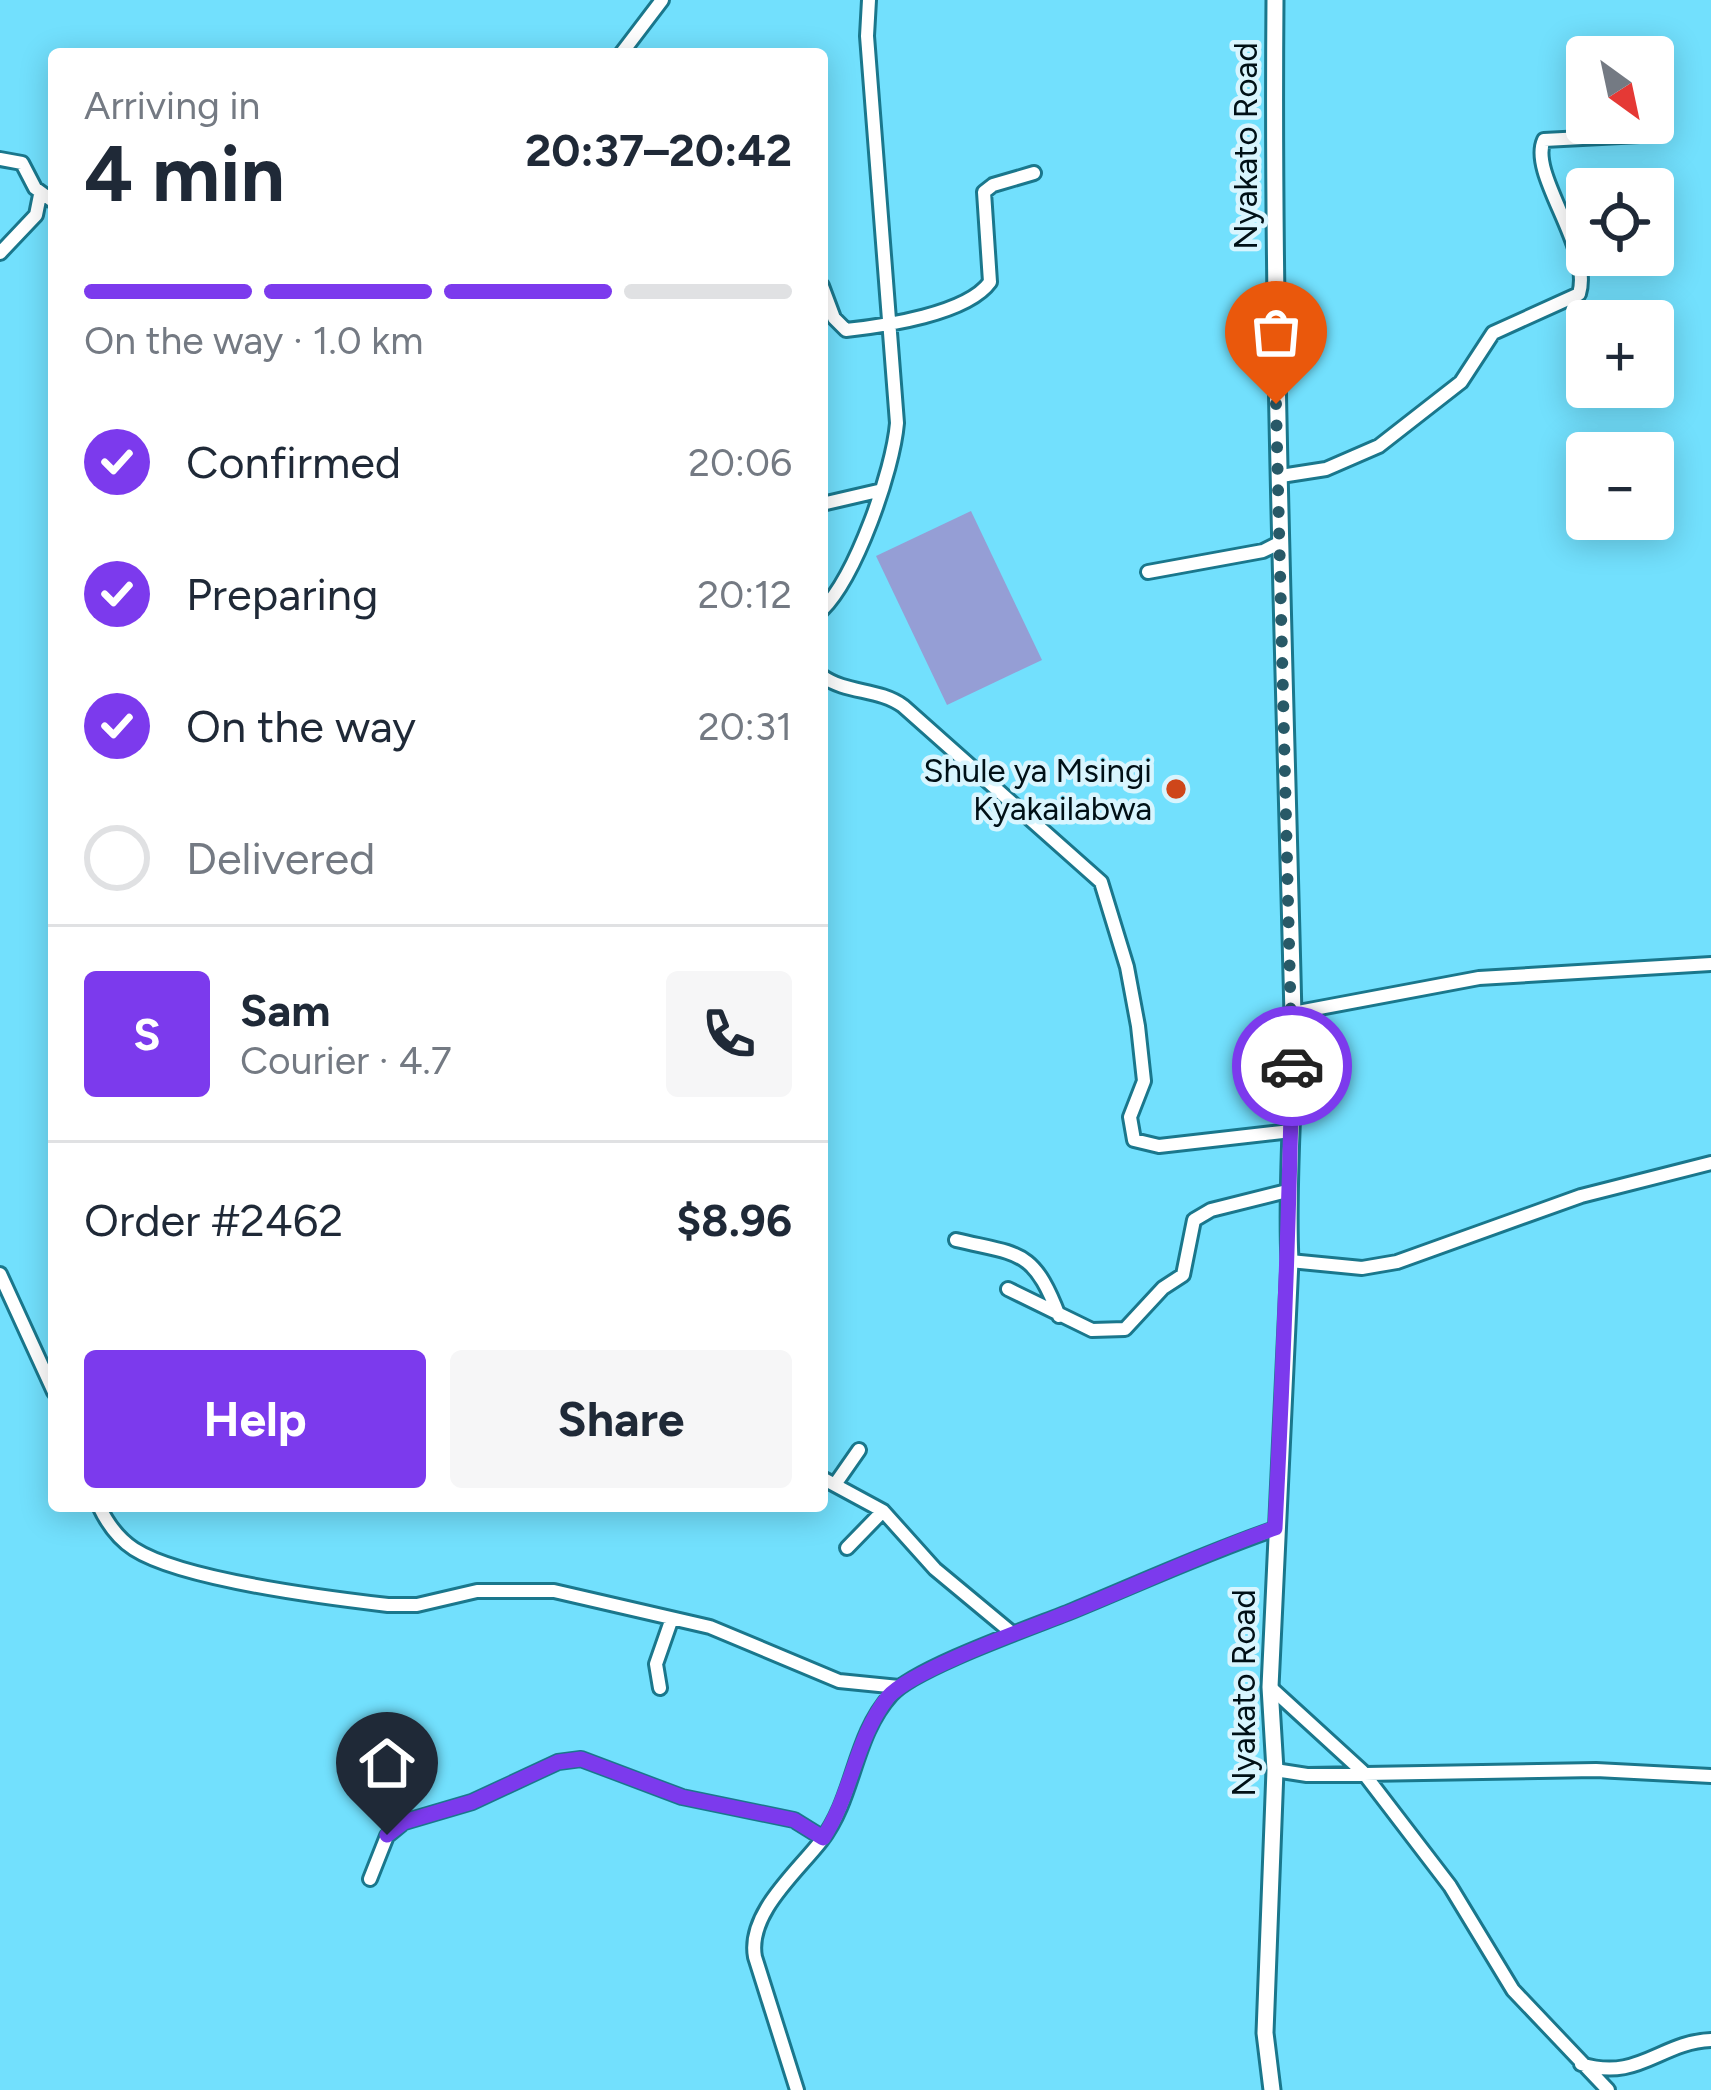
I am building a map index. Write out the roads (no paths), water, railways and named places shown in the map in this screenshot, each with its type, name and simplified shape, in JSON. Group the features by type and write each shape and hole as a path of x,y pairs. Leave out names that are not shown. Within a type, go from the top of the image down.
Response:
{"street":[{"path":"626,48 662,0"},
{"path":"828,602 851,571 894,450 897,424 867,36 869,0"},
{"name":"Nyakato Road","path":"1272,2090 1265,2033 1275,1770 1270,1687 1290,1261 1287,1191 1293,1013 1281,476 1274,368 1276,0"},
{"path":"1281,476 1326,469 1379,446 1460,382 1493,333 1579,294 1582,278 1568,224 1540,156 1544,140 1566,139"},
{"path":"0,159 26,166 40,194 48,199"},
{"path":"828,300 839,327 846,330 890,325 976,296 990,282 981,199 993,185 1034,173"},
{"path":"0,253 36,214 40,194"},
{"path":"828,502 878,491"},
{"path":"1148,572 1263,551 1281,542"},
{"path":"828,680 838,686 879,692 903,706 1101,882 1136,1010 1144,1081 1130,1117 1134,1140 1159,1147 1291,1131"},
{"path":"1293,1013 1479,979 1711,964"},
{"path":"1290,1261 1362,1268 1397,1262 1581,1196 1711,1162"},
{"path":"1008,1289 1092,1330 1125,1329 1162,1288 1183,1275 1194,1220 1211,1210 1287,1191"},
{"path":"956,1240 1017,1252 1041,1278 1059,1316"},
{"path":"0,1274 48,1379"},
{"path":"859,1450 829,1480 884,1511 935,1569 1012,1633"},
{"path":"847,1548 884,1511"},
{"path":"103,1512 116,1535 152,1558 318,1596 417,1605 477,1591 534,1590 710,1627 839,1681 899,1687"},
{"path":"797,2090 754,1947 775,1898 823,1838 848,1795 868,1727 899,1687 1012,1633 1275,1528"},
{"path":"660,1688 656,1664 671,1621"},
{"path":"1270,1687 1362,1771 1450,1886 1513,1990 1608,2090"},
{"path":"370,1879 387,1835 404,1822 472,1802 558,1762 581,1759 682,1797 794,1820 823,1838"},
{"path":"1275,1770 1306,1775 1596,1770 1711,1776"},
{"path":"1578,2063 1624,2070 1687,2042 1711,2040"}],"place":[{"name":"Shule ya Msingi Kyakailabwa","path":"1176,789"}]}
